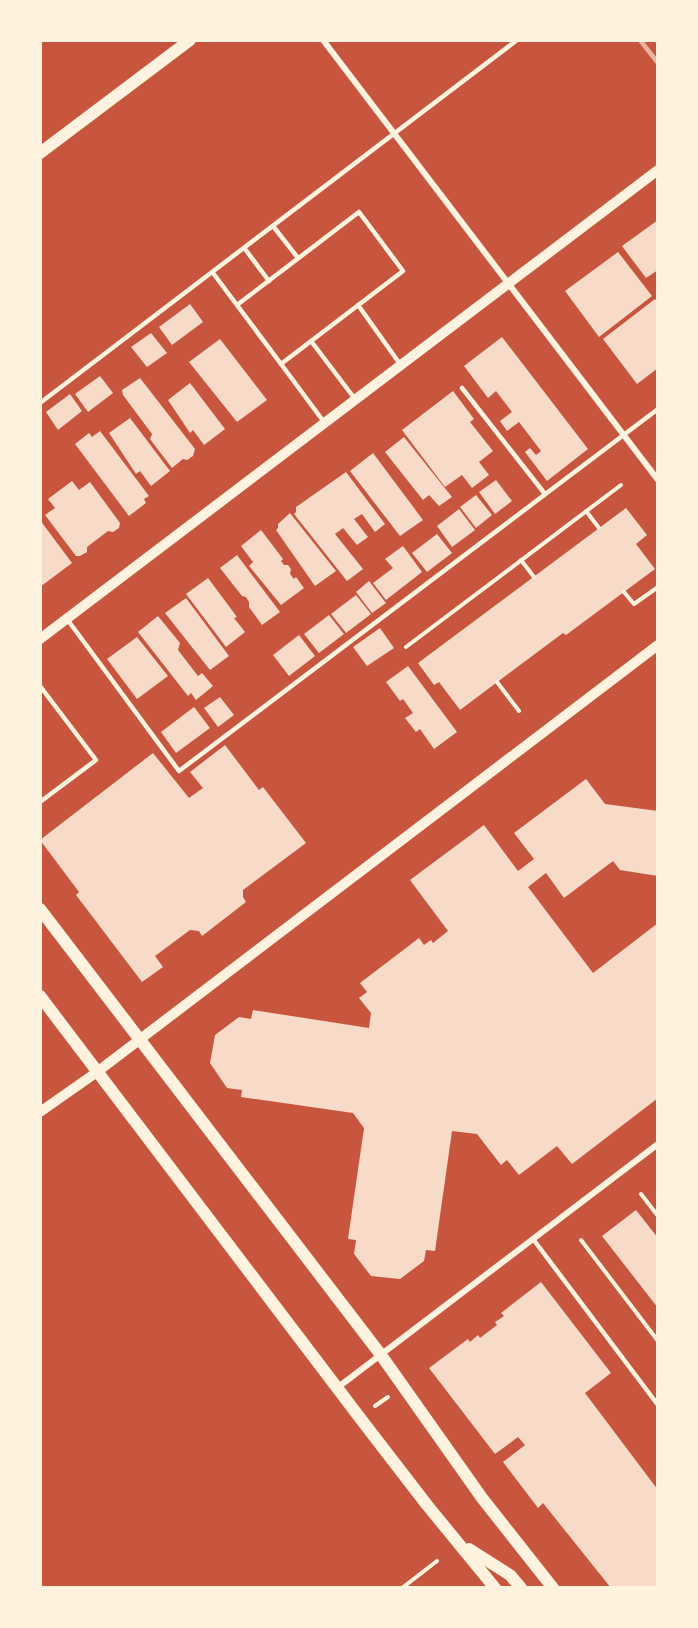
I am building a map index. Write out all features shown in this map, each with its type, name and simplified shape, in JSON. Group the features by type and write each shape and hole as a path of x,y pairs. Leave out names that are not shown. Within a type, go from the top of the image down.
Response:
{"main road":[{"path":"40,153 190,40"},
{"path":"40,909 381,1355 482,1498 553,1587"},
{"path":"40,996 420,1496 495,1587"},
{"path":"460,1544 510,1575 521,1587"}],"street":[{"path":"323,40 657,480"},
{"path":"40,639 657,170"},
{"path":"40,1112 97,1072 657,645"},
{"path":"337,1388 657,1144"}],"lane":[{"path":"40,403 517,40"},
{"path":"237,305 359,212 403,271 281,364"},
{"path":"273,226 298,258"},
{"path":"245,249 268,281"},
{"path":"213,273 325,423"},
{"path":"358,305 402,365"},
{"path":"311,341 356,400"},
{"path":"462,388 545,494"},
{"path":"67,619 179,771 657,409"},
{"path":"40,686 96,760 40,802"},
{"path":"533,1239 657,1404"}],"path":[{"path":"406,647 621,485"},
{"path":"586,511 599,528"},
{"path":"521,560 534,577"},
{"path":"624,592 634,604 657,587"},
{"path":"496,682 519,711"},
{"path":"641,1194 657,1216"},
{"path":"581,1240 657,1341"},
{"path":"375,1406 388,1397"},
{"path":"402,1587 437,1561"}],"building":[{"path":"658,220 658,270 646,278 622,246"},
{"path":"618,252 652,296 599,337 565,291"},
{"path":"655,299 658,302 658,368 637,384 603,339"},
{"path":"190,304 203,322 172,345 159,327"},
{"path":"151,333 167,353 147,367 131,347"},
{"path":"502,337 588,449 547,481 525,452 530,448 536,455 541,451 519,422 507,431 500,421 512,412 496,391 488,398 464,366"},
{"path":"220,339 267,400 237,422 189,362"},
{"path":"100,376 113,393 88,412 75,394"},
{"path":"140,378 195,449 193,456 187,460 183,459 172,468 150,439 152,434 123,395 122,390"},
{"path":"190,383 225,429 204,445 193,430 190,433 168,400"},
{"path":"453,391 474,419 470,422 493,451 479,462 489,475 472,488 462,475 445,487 402,430"},
{"path":"70,394 82,411 58,430 46,412"},
{"path":"130,418 170,471 151,486 140,471 136,474 109,433"},
{"path":"100,431 149,496 144,499 146,503 129,516 75,444 89,433 92,437"},
{"path":"404,437 452,497 439,506 429,495 423,500 385,452"},
{"path":"373,453 423,520 400,536 350,471"},
{"path":"346,472 385,524 375,532 362,514 354,519 368,537 357,545 343,528 335,534 363,569 347,581 294,514 296,507"},
{"path":"496,480 512,501 495,514 479,492"},
{"path":"72,481 79,490 90,482 120,523 119,528 113,532 108,531 87,547 87,552 80,556 76,556 45,515 55,508 48,499"},
{"path":"476,495 492,515 476,528 460,507"},
{"path":"626,508 647,535 636,544 655,569 566,635 563,633 460,710 439,682 434,685 418,663"},
{"path":"459,509 475,530 452,547 437,526"},
{"path":"290,513 336,571 315,586 276,530 278,524"},
{"path":"40,520 72,563 40,587"},
{"path":"261,530 283,559 281,561 284,565 288,565 291,569 290,574 294,579 296,577 304,588 281,605 249,566 253,562 241,546"},
{"path":"437,534 452,553 427,572 412,553"},
{"path":"403,546 422,572 386,600 373,583 393,568 385,559"},
{"path":"237,555 280,612 262,625 249,607 246,597 242,596 220,568"},
{"path":"208,578 237,617 234,618 245,632 226,647 186,594"},
{"path":"369,581 386,603 372,613 356,592"},
{"path":"356,595 371,614 346,633 331,614"},
{"path":"186,598 229,656 210,670 165,613"},
{"path":"329,615 344,634 319,653 304,634"},
{"path":"158,616 180,643 178,650 198,676 202,673 213,686 196,700 191,693 188,696 138,632"},
{"path":"380,628 394,648 367,666 353,647"},
{"path":"299,635 315,656 289,676 273,655"},
{"path":"137,637 168,676 137,699 107,659"},
{"path":"408,666 457,732 434,749 420,729 416,732 405,718 413,713 403,699 400,701 386,682"},
{"path":"220,697 234,715 218,727 204,708"},
{"path":"194,707 210,728 176,753 161,732"},
{"path":"225,745 259,790 263,787 306,843 243,890 246,902 202,936 199,931 190,930 155,956 163,967 142,982 76,895 79,892 40,840 153,753 189,798 203,788 190,772"},
{"path":"586,779 605,804 658,811 658,876 620,870 613,861 564,898 546,873 528,887 593,973 658,923 658,1098 572,1164 557,1146 519,1175 507,1160 501,1165 477,1134 452,1131 435,1251 426,1250 424,1261 400,1279 371,1276 354,1254 356,1240 348,1239 364,1128 353,1113 241,1097 242,1090 227,1088 210,1063 215,1035 239,1017 251,1019 253,1010 369,1028 371,1013 359,998 367,992 360,983 419,938 424,945 431,940 433,943 448,931 410,880 484,825 518,871 534,859 514,833"},
{"path":"636,1210 658,1238 658,1308 602,1236"},
{"path":"541,1282 611,1373 585,1393 658,1490 658,1588 611,1588 543,1503 538,1508 503,1462 525,1445 518,1437 495,1454 429,1368 468,1339 470,1342 478,1335 480,1338 497,1325 495,1322 504,1316 501,1313"}],"railway":[{"path":"640,40 658,63"}]}
